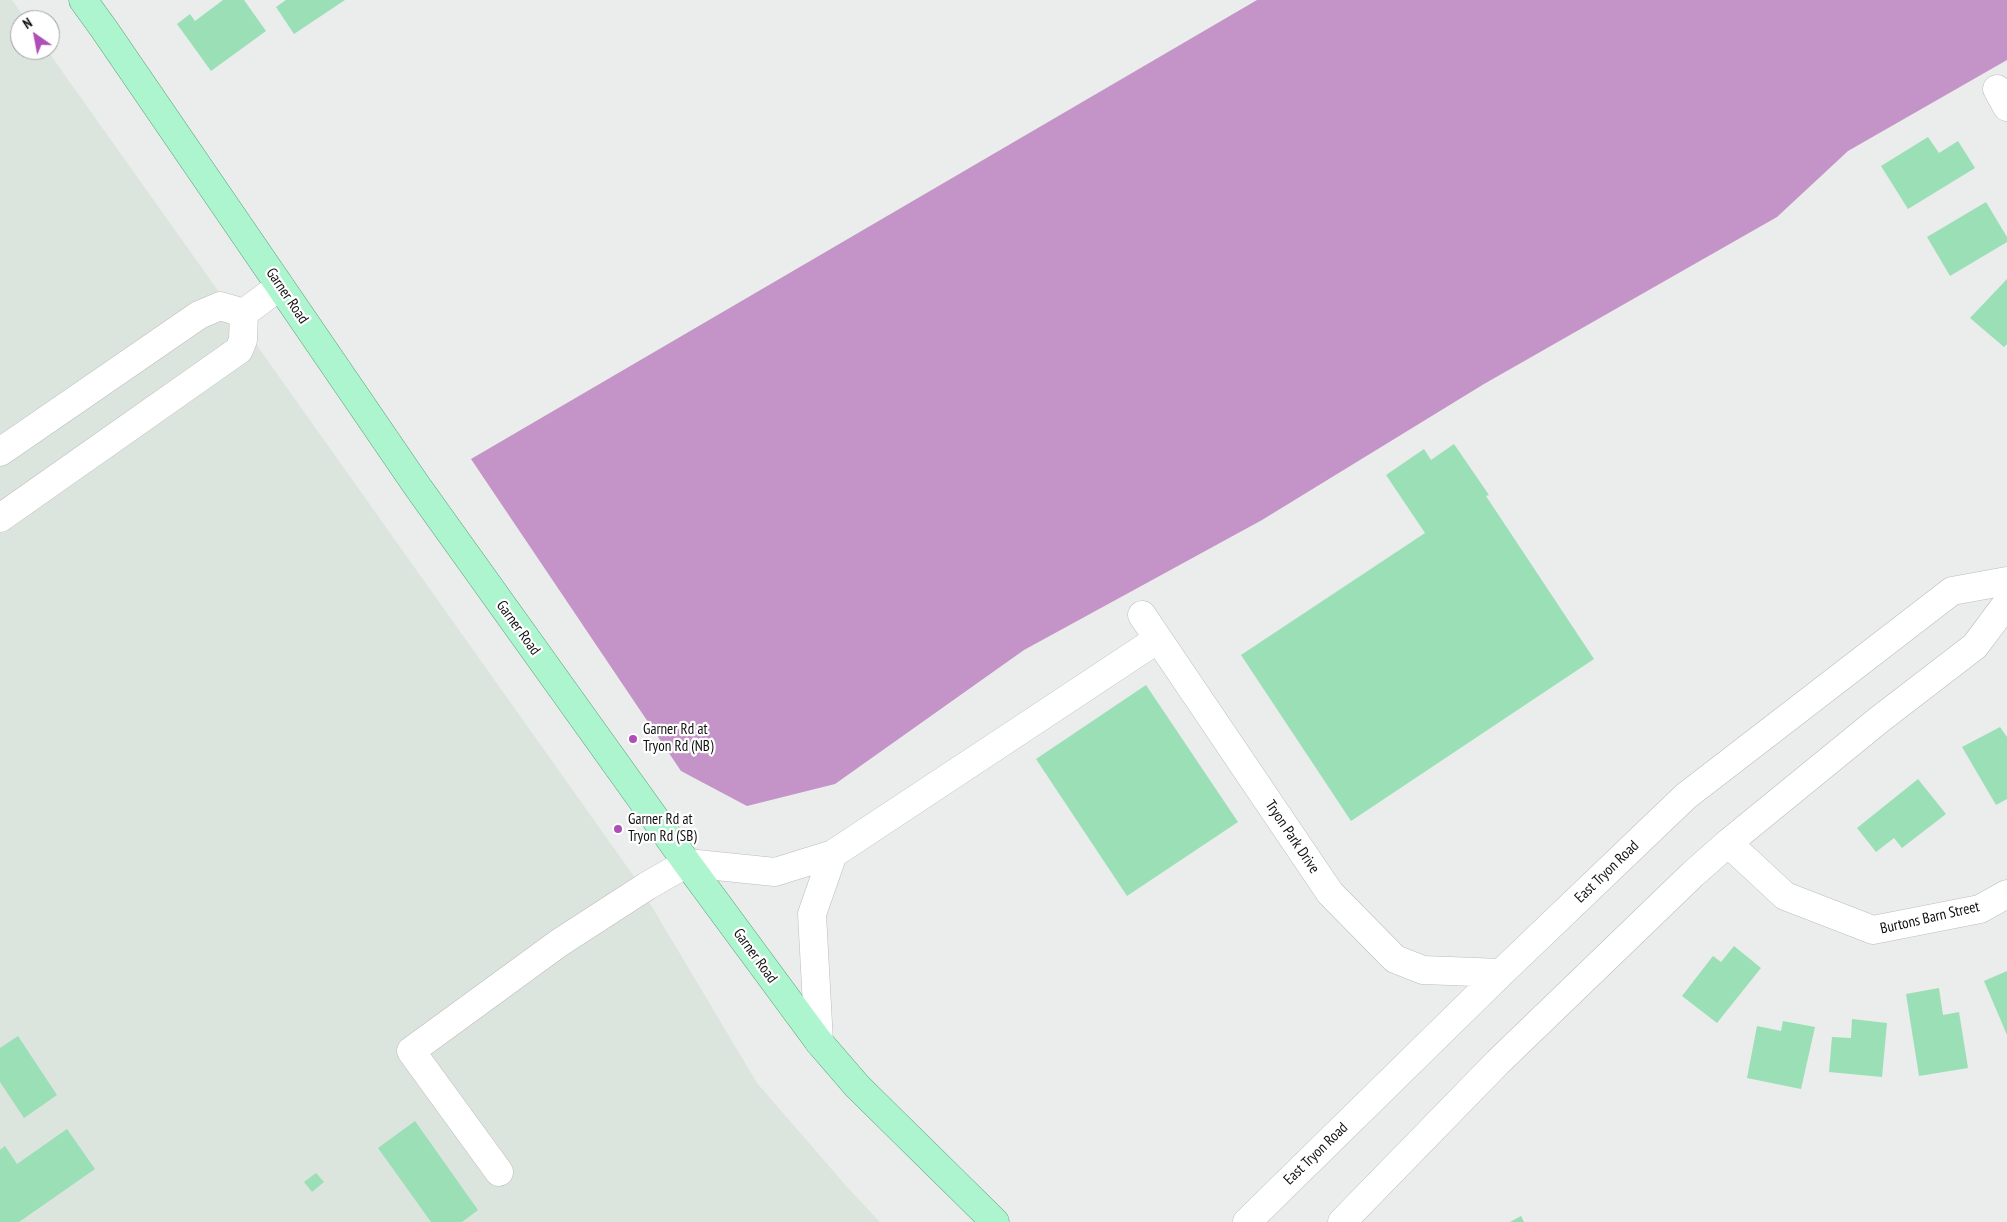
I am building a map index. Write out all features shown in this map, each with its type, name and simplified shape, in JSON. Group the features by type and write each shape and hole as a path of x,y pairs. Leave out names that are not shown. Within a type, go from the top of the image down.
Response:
{"main road":[{"name":"Garner Road","path":"83,0 420,490 687,863 819,1042 856,1086 995,1222"}],"street":[{"path":"0,518 240,350 244,313 280,286"},
{"path":"0,452 199,315 220,306 244,313"},
{"name":"East Tryon Road","path":"1248,1222 1501,973 1686,796 1952,591 2007,581"},
{"path":"1342,1222 1498,1062 1693,874 1728,843 1880,719 1975,646 2007,603"},
{"name":"Tryon Park Drive","path":"1142,615 1330,894 1395,959 1424,970 1501,973"},
{"path":"499,1172 411,1051 559,943 647,886 687,863 775,872 833,854 1158,639"},
{"name":"Burtons Barn Street","path":"1728,843 1785,896 1873,930 1980,909 2007,894"},
{"path":"819,1042 812,914 833,854"}],"shaded area":[{"path":"0,0 12,0 19,10 10,10 10,60 54,60 633,875 757,1083 880,1222 0,1222"},
{"path":"1257,0 2007,0 2007,60 1848,151 1777,217 1484,384 1262,520 1024,650 835,784 747,806 681,771 471,459"}],"building":[{"path":"223,0 244,0 266,31 211,71 177,24 190,14 195,21"},
{"path":"286,0 345,0 294,34 276,7"},
{"path":"1928,137 1939,153 1958,141 1975,168 1908,209 1881,166"},
{"path":"1986,202 2007,237 2007,242 1950,276 1927,237"},
{"path":"2007,279 2007,344 2004,347 1970,318"},
{"path":"1454,444 1489,495 1486,496 1594,659 1351,821 1241,655 1425,533 1386,475 1424,449 1431,460"},
{"path":"1146,685 1238,822 1127,896 1036,759"},
{"path":"2000,727 2007,737 2007,799 1996,805 1962,747"},
{"path":"1918,779 1946,814 1902,848 1894,838 1876,852 1857,828"},
{"path":"1734,946 1761,968 1717,1023 1682,996 1713,956 1721,962"},
{"path":"2007,971 2007,1035 1984,981"},
{"path":"1939,988 1943,1015 1959,1012 1968,1068 1919,1076 1906,994"},
{"path":"1852,1019 1887,1023 1882,1077 1829,1072 1832,1037 1851,1038"},
{"path":"1783,1021 1815,1027 1801,1089 1747,1078 1757,1026 1781,1031"},
{"path":"18,1036 57,1095 24,1118 0,1082 0,1048"},
{"path":"415,1121 478,1210 462,1222 431,1222 378,1148"},
{"path":"67,1129 95,1169 19,1222 0,1222 0,1150 5,1146 17,1164"},
{"path":"316,1173 324,1182 312,1192 304,1182"},
{"path":"1521,1216 1524,1222 1510,1222"}],"place":[{"name":"Garner Rd at Tryon Rd (NB)","path":"633,739"},
{"name":"Garner Rd at Tryon Rd (SB)","path":"618,829"}]}
